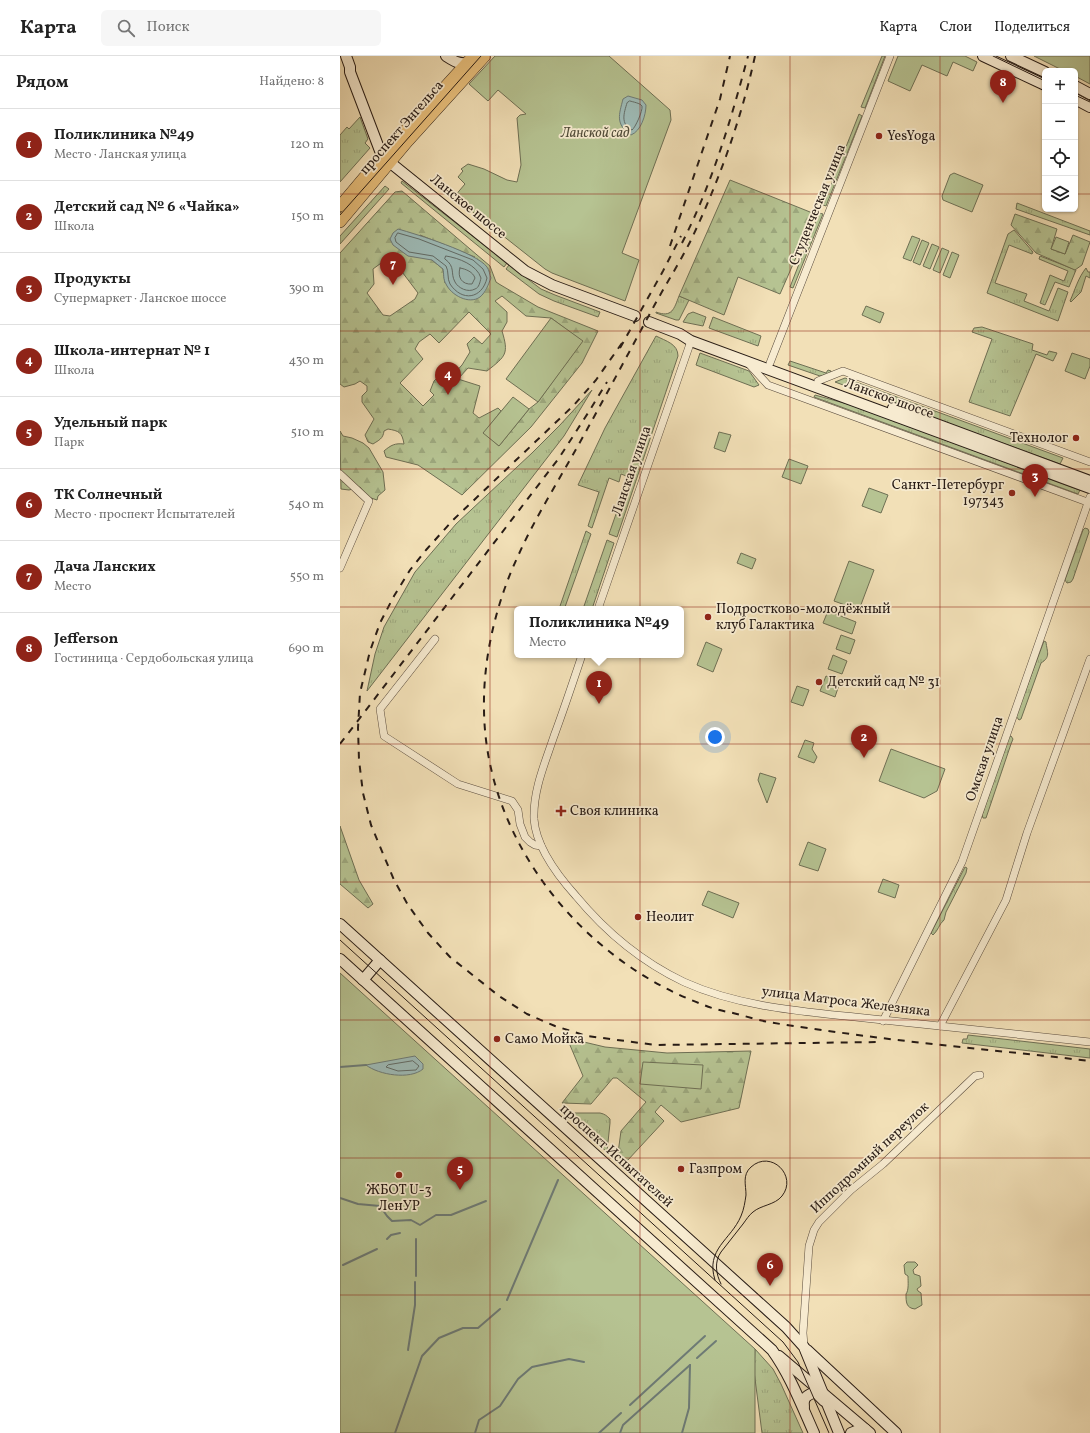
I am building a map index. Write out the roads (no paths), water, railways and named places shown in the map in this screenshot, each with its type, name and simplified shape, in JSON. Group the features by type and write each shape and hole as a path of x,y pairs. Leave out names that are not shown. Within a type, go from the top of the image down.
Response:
{"main road":[{"path":"346,56 350,66 354,70 389,157"},
{"path":"446,56 457,63 471,63"},
{"name":"проспект Энгельса","path":"340,206 389,157 413,136 471,63 485,56"},
{"path":"983,56 1042,84"},
{"path":"1011,56 1042,71"},
{"path":"1078,88 1090,94"},
{"path":"1078,101 1090,107"},
{"name":"проспект Энгельса","path":"340,222 389,157"},
{"name":"Ланское шоссе","path":"389,157 525,271 552,284 635,316"},
{"name":"Ланское шоссе","path":"648,322 680,334 691,341 1090,488"},
{"name":"Ланское шоссе","path":"680,334 693,335 1090,481"},
{"name":"проспект Испытателей","path":"340,924 786,1327 804,1347 820,1390 839,1433"},
{"path":"340,959 772,1350 868,1431"},
{"path":"363,980 380,960"},
{"path":"804,1347 896,1433"},
{"path":"772,1350 796,1391 814,1433"},
{"path":"804,1411 805,1397 813,1393 821,1397 826,1404"},
{"path":"852,1433 856,1431 868,1431"}],"street":[{"name":"Студенческая улица","path":"770,363 890,56"},
{"name":"Ланская улица","path":"599,606 691,341"},
{"path":"747,362 768,385 1089,501"},
{"path":"818,381 843,371 1090,462"},
{"path":"340,474 369,501 340,568"},
{"name":"Омская улица","path":"883,1021 962,862 1089,501"},
{"path":"435,639 380,709 384,736 458,784 512,802 518,810 520,824 525,837 530,842 541,846"},
{"name":"улица Матроса Железняка","path":"581,658 542,773 535,798 534,821 541,846 566,885 589,912 619,940 652,964 684,982 718,995 778,1008 883,1021 1090,1042"},
{"path":"940,1026 1006,900 1027,833 1090,659"},
{"path":"520,824 528,827 536,826"},
{"name":"Ипподромный переулок","path":"804,1347 803,1333 809,1246 814,1230 819,1222 851,1190 883,1164 975,1076 980,1075"}],"water":[{"path":"628,96 642,100 646,105 645,113 638,130 631,135 622,127 620,123 620,110 623,99"},
{"path":"398,229 459,250 481,262 487,267 491,278 484,293 480,297 471,300 461,298 456,295 448,288 445,282 443,269 432,260 408,256 393,245 390,239 393,233"},
{"path":"415,1056 423,1064 423,1069 410,1074 386,1074 366,1065"}],"waterway":[{"path":"340,1067 366,1065"},
{"path":"507,1300 558,1180"},
{"path":"340,1198 358,1204 380,1206 392,1221 411,1220 420,1225 436,1215 451,1215 486,1201"},
{"path":"387,1239 391,1235 400,1233"},
{"path":"416,1239 416,1276"},
{"path":"343,1265 377,1249"},
{"path":"408,1350 415,1305 415,1282"},
{"path":"395,1433 422,1356 439,1338 463,1328 478,1328 500,1309"},
{"path":"630,1405 705,1336"},
{"path":"697,1358 716,1341"},
{"path":"475,1433 479,1420 500,1406 518,1379 532,1367 569,1359 584,1362"},
{"path":"620,1433 623,1425 690,1365"},
{"path":"682,1433 689,1408 690,1365"},
{"path":"599,1433 621,1413"}],"tram line":[{"path":"340,215 481,56"},
{"path":"993,56 1042,80"},
{"path":"1078,96 1090,102"},
{"path":"340,940 783,1342 798,1362 829,1433"},
{"path":"715,1280 713,1260 716,1252 737,1224 743,1211 746,1195 746,1173 751,1167 759,1162 767,1161 774,1163 780,1167 784,1173 787,1180 786,1188 779,1199 752,1213 721,1252 717,1260 716,1268 721,1284"}],"railway":[{"path":"670,246 720,99 730,56"},
{"path":"682,243 712,175 735,104 748,56"},
{"path":"755,56 736,127 720,173 691,240 531,529 510,574 503,593 492,631 484,690 484,709 489,758 502,805 522,849 549,890 581,927 619,959 660,985 704,1005 718,1010 760,1020 802,1027 899,1040 1090,1061"},
{"path":"620,348 681,236"},
{"path":"622,343 596,380 573,406 453,520 410,570 394,596 380,623 370,651 360,693 358,728 359,760 363,793 371,825 394,880 408,905 428,933 450,957 499,996 527,1014 555,1026 587,1036 656,1045 879,1042"},
{"path":"340,744 559,458 607,382"}],"place":[{"name":"Jefferson","path":"1003,103"},
{"name":"YesYoga","path":"879,136"},
{"name":"Дача Ланских","path":"393,285"},
{"name":"Школа-интернат № 1","path":"448,395"},
{"name":"Технолог","path":"1076,438"},
{"name":"Санкт-Петербург 197343","path":"1012,493"},
{"name":"Продукты","path":"1035,497"},
{"name":"Подростково-молодёжный клуб Галактика","path":"708,617"},
{"name":"Детский сад № 31","path":"819,682"},
{"name":"Поликлиника №49","path":"599,704"},
{"name":"Детский сад № 6 «Чайка»","path":"864,758"},
{"name":"Своя клиника","path":"561,811"},
{"name":"Неолит","path":"638,917"},
{"name":"Само Мойка","path":"497,1039"},
{"name":"Газпром","path":"681,1169"},
{"name":"ЖБОТ U-3 ЛенУР","path":"399,1175"},
{"name":"Удельный парк","path":"460,1190"},
{"name":"ТК Солнечный","path":"770,1286"}],"park label":[{"name":"Ланской сад","path":"595,133"}]}
